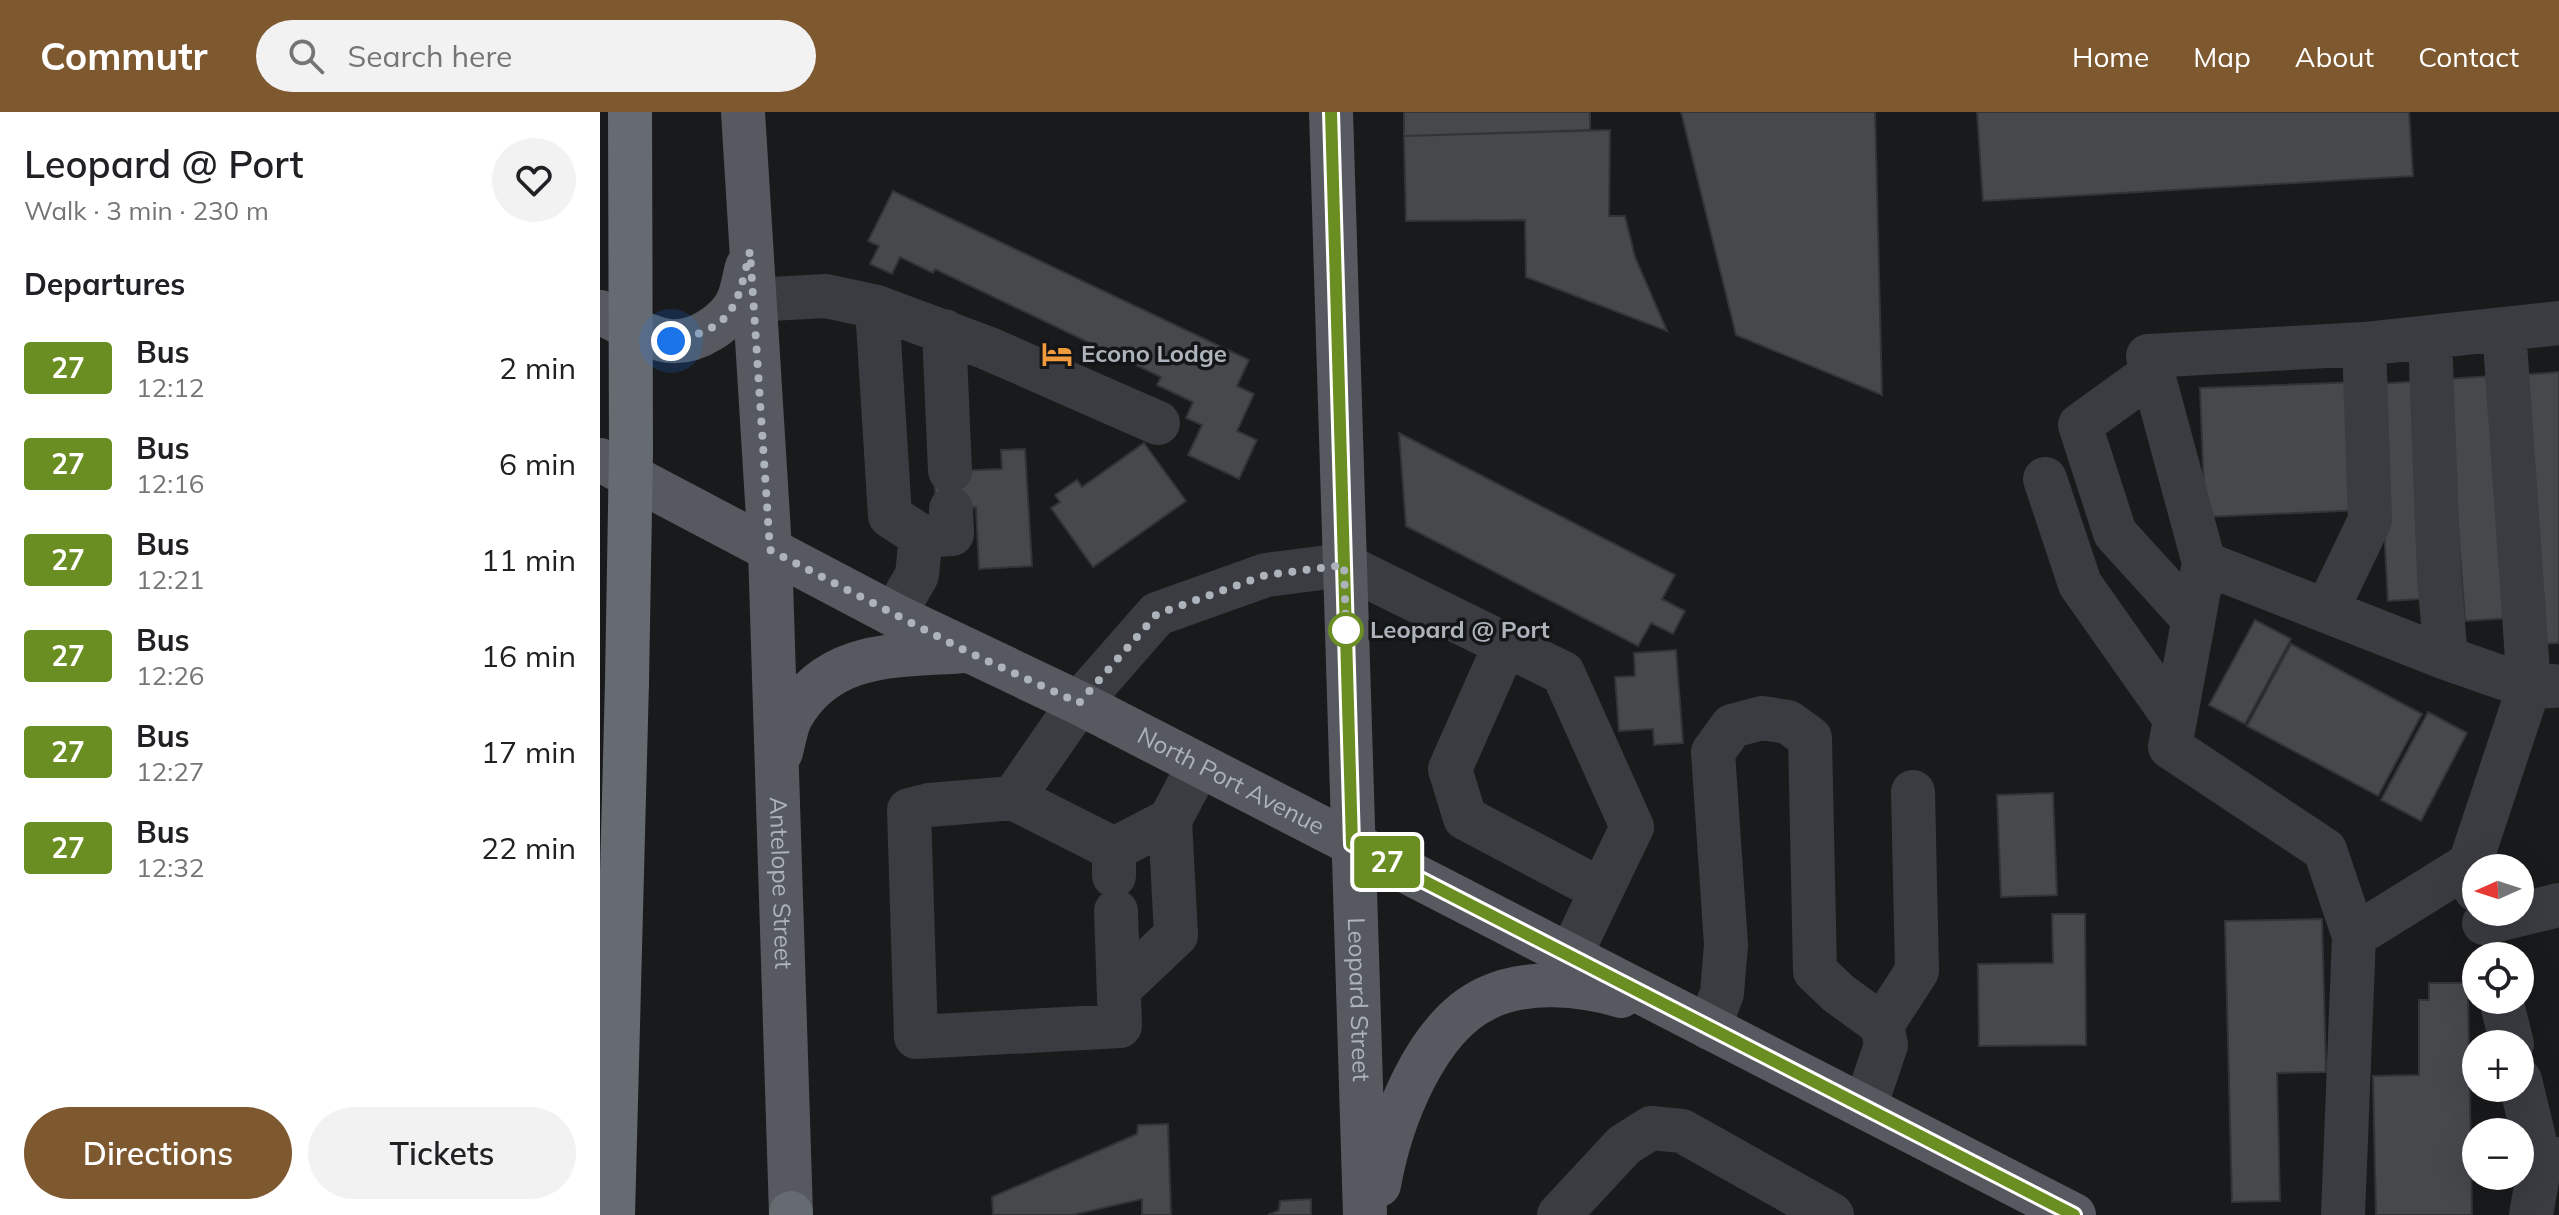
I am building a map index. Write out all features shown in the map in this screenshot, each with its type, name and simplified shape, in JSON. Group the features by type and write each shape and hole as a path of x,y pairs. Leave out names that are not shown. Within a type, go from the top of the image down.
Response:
{"highway":[{"path":"613,1215 631,450 630,112"}],"main road":[{"path":"600,312 633,329 671,341 700,336 729,316 740,297 750,251 743,112"},
{"name":"Leopard Street","path":"1331,112 1365,1215"},
{"name":"Antelope Street","path":"750,251 770,550 792,1215"},
{"name":"North Port Avenue","path":"600,460 894,615 1079,703 1865,1107 2054,1210"},
{"path":"776,770 790,718 811,689 836,672 854,662 884,657 966,651"},
{"path":"1375,1215 1384,1153 1413,1082 1444,1034 1460,1017 1487,998 1518,988 1564,986 1608,992 1701,1023"}],"lane":[{"path":"753,300 826,296 877,307 944,331 1158,423"},
{"path":"877,307 890,516 941,505"},
{"path":"2343,1215 2354,936 2325,850 2170,747 2204,563 2148,356 2364,344 2559,323"},
{"path":"2496,854 2544,686 2504,329"},
{"path":"894,615 917,575 941,505 944,331"},
{"path":"2430,337 2439,577 2446,658"},
{"path":"2327,610 2370,520 2364,344"},
{"path":"2152,373 2080,425 2115,533 2193,619"},
{"path":"2045,479 2080,584 2175,719"},
{"path":"2204,563 2446,658 2544,686"},
{"path":"1013,798 1079,703 1157,614 1266,575 1344,565 1563,673 1632,827 1570,956"},
{"path":"1505,645 1450,769 1465,818 1601,890"},
{"path":"1701,1023 1722,993 1726,945 1713,752 1732,726 1762,718 1788,722 1810,738 1815,971 1838,993 1882,1025 1886,1045 1865,1107"},
{"path":"1115,879 1013,798 929,805 909,810 916,1037 1120,1026 1115,879 1170,820 1199,765"},
{"path":"1882,1025 1917,971 1913,792"},
{"path":"1119,989 1176,935 1170,820"},
{"path":"2534,906 2559,905"},
{"path":"2354,936 2462,913"},
{"path":"2531,1215 2549,1161 2534,1087"},
{"path":"1559,1215 1624,1145 1651,1128 1682,1131 1832,1215"}],"building":[{"path":"1404,112 1590,112 1590,130 1404,136"},
{"path":"1681,112 1875,112 1882,395 1736,335"},
{"path":"1977,112 2409,112 2413,176 1983,201"},
{"path":"1610,130 1609,216 1625,216 1635,257 1667,331 1526,277 1525,220 1406,221 1404,136"},
{"path":"893,191 1249,360 1237,386 1254,394 1237,431 1257,440 1239,479 1188,455 1202,425 1186,418 1193,402 1157,385 1161,377 935,269 933,273 900,257 892,274 870,264 879,246 868,241"},
{"path":"2559,372 2559,643 2538,644 2520,375"},
{"path":"2492,376 2510,618 2465,621 2447,379"},
{"path":"2422,381 2435,598 2388,601 2376,384"},
{"path":"2358,382 2363,510 2205,517 2200,388"},
{"path":"1399,433 1675,575 1662,599 1685,611 1673,634 1651,623 1638,646 1406,526"},
{"path":"1144,443 1186,501 1093,567 1051,508 1060,502 1055,495 1077,480 1082,487"},
{"path":"1025,449 1032,566 979,569 976,507 936,510 934,472 1002,469 1001,450"},
{"path":"2255,620 2291,639 2245,724 2209,705"},
{"path":"2291,644 2422,714 2378,796 2247,726"},
{"path":"1676,650 1683,743 1654,745 1653,729 1619,731 1615,677 1635,676 1634,653"},
{"path":"2428,712 2467,733 2421,821 2381,800"},
{"path":"2053,793 2057,895 2001,897 1997,795"},
{"path":"2052,914 2085,914 2086,1045 1979,1046 1978,964 2053,963"},
{"path":"2322,919 2326,1072 2277,1073 2280,1201 2232,1202 2225,921"},
{"path":"2429,983 2462,983 2462,1014 2468,1014 2469,1030 2462,1030 2462,1102 2470,1102 2470,1118 2462,1118 2462,1190 2472,1190 2472,1215 2376,1215 2373,1076 2419,1075 2419,1000 2429,1000"},
{"path":"1168,1124 1171,1215 1142,1215 1142,1199 1072,1215 993,1215 992,1197 1137,1134 1138,1125"},
{"path":"1311,1199 1311,1215 1268,1215 1279,1210 1280,1201"}],"bus line":[{"name":"27","path":"1331,112 1352,844 2074,1215"}],"place":[{"name":"Econo Lodge","path":"1057,354"},
{"name":"Leopard @ Port","path":"1346,630"}],"route":[{"path":"671,341 700,336 729,316 740,297 750,251 770,550 966,651 1079,703 1157,614 1266,575 1344,565 1346,630"}]}
